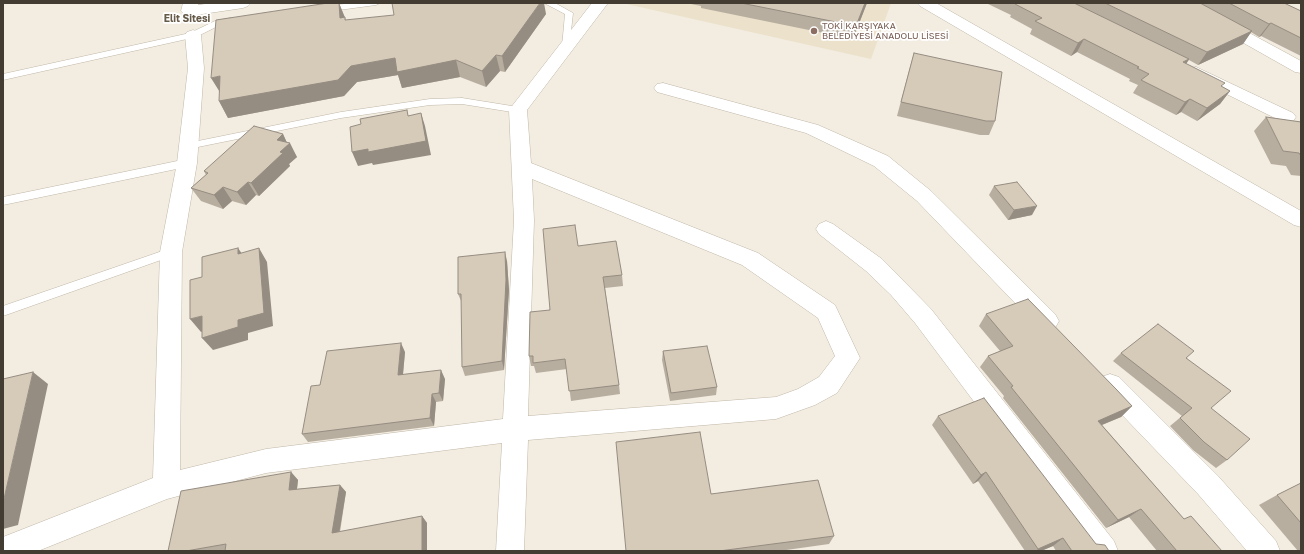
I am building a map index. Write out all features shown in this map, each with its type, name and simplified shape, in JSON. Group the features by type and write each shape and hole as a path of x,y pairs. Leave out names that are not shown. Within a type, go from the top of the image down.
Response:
{"street":[{"path":"191,3 189,11 243,3"},
{"path":"510,551 524,220 518,110 600,3"},
{"path":"925,3 1301,220"},
{"path":"1183,3 1301,68"},
{"path":"166,486 171,252 187,155 196,68 193,35"},
{"path":"1182,65 1286,117"},
{"path":"663,88 812,129 881,161 924,196 1064,338"},
{"path":"3,551 166,486 266,461 515,429 776,408 806,397 828,384 848,358 827,312 750,259 521,167"},
{"path":"826,229 874,265 899,289 923,316 1104,551"},
{"path":"1097,372 1208,485 1266,551"}],"lane":[{"path":"314,11 376,3"},
{"path":"548,3 569,13 566,47"},
{"path":"3,77 193,35 218,23 238,20"},
{"path":"3,201 340,115 430,102 462,101 518,110"},
{"path":"3,311 171,252"}],"shaded area":[{"name":"TOKİ KARŞIYAKA BELEDİYESİ ANADOLU LİSESİ","path":"622,3 891,3 871,59"}],"building":[{"path":"328,3 339,3 340,18 345,17 345,20 394,15 392,3 540,3 502,56 496,55 482,71 456,60 397,72 395,58 351,66 338,80 219,101 220,76 211,78 216,20"},
{"path":"741,3 865,3 856,26"},
{"path":"1074,3 1189,59 1183,62 1225,83 1221,86 1230,91 1207,108 1190,99 1185,102 1141,80 1149,74 1137,68 1139,67 1084,39 1078,43 1035,21 1042,18 1015,4"},
{"path":"1105,3 1200,3 1252,31 1207,52"},
{"path":"1229,3 1284,3 1301,11 1301,38 1271,23 1269,24"},
{"path":"914,53 1002,72 995,121 986,121 901,102"},
{"path":"407,110 408,116 421,113 426,141 368,152 368,149 352,152 350,127 361,124 360,119"},
{"path":"1266,117 1301,122 1301,156 1299,153 1283,151"},
{"path":"254,126 283,134 277,140 290,143 280,152 283,153 251,183 248,182 237,192 223,187 214,195 191,188 208,173 204,171"},
{"path":"1017,182 1037,206 1014,210 994,186"},
{"path":"575,225 578,246 616,241 622,275 603,277 619,385 569,391 565,359 533,363 533,356 529,356 530,312 550,310 543,229"},
{"path":"238,248 238,254 259,248 264,313 238,320 238,327 202,338 202,316 190,319 190,280 202,277 202,257"},
{"path":"505,252 506,280 502,361 462,367 461,294 458,294 458,257"},
{"path":"1028,299 1132,406 1098,421 1184,519 1191,516 1222,551 1177,551 1141,509 1118,520 1011,387 1013,386 988,356 1013,346 986,314"},
{"path":"1158,324 1194,351 1186,358 1231,391 1211,408 1250,439 1227,460 1204,442 1180,418 1192,408 1121,353"},
{"path":"401,343 398,375 441,370 439,393 432,394 430,418 302,434 311,386 320,385 327,351"},
{"path":"707,346 717,387 671,393 663,351"},
{"path":"33,372 3,503 3,379"},
{"path":"984,398 1096,544 1105,545 1109,551 1072,551 1063,538 1038,549 986,472 981,475 938,416"},
{"path":"700,432 711,494 818,480 834,536 719,551 626,551 616,442"},
{"path":"291,472 289,490 340,485 332,533 422,516 422,551 225,551 226,544 186,551 168,551 181,491"},
{"path":"1301,483 1301,523 1277,495"}],"place":[{"name":"TOKİ KARŞIYAKA BELEDİYESİ ANADOLU LİSESİ","path":"814,31"}],"district":[{"name":"Elit Sitesi","path":"187,19"}]}
